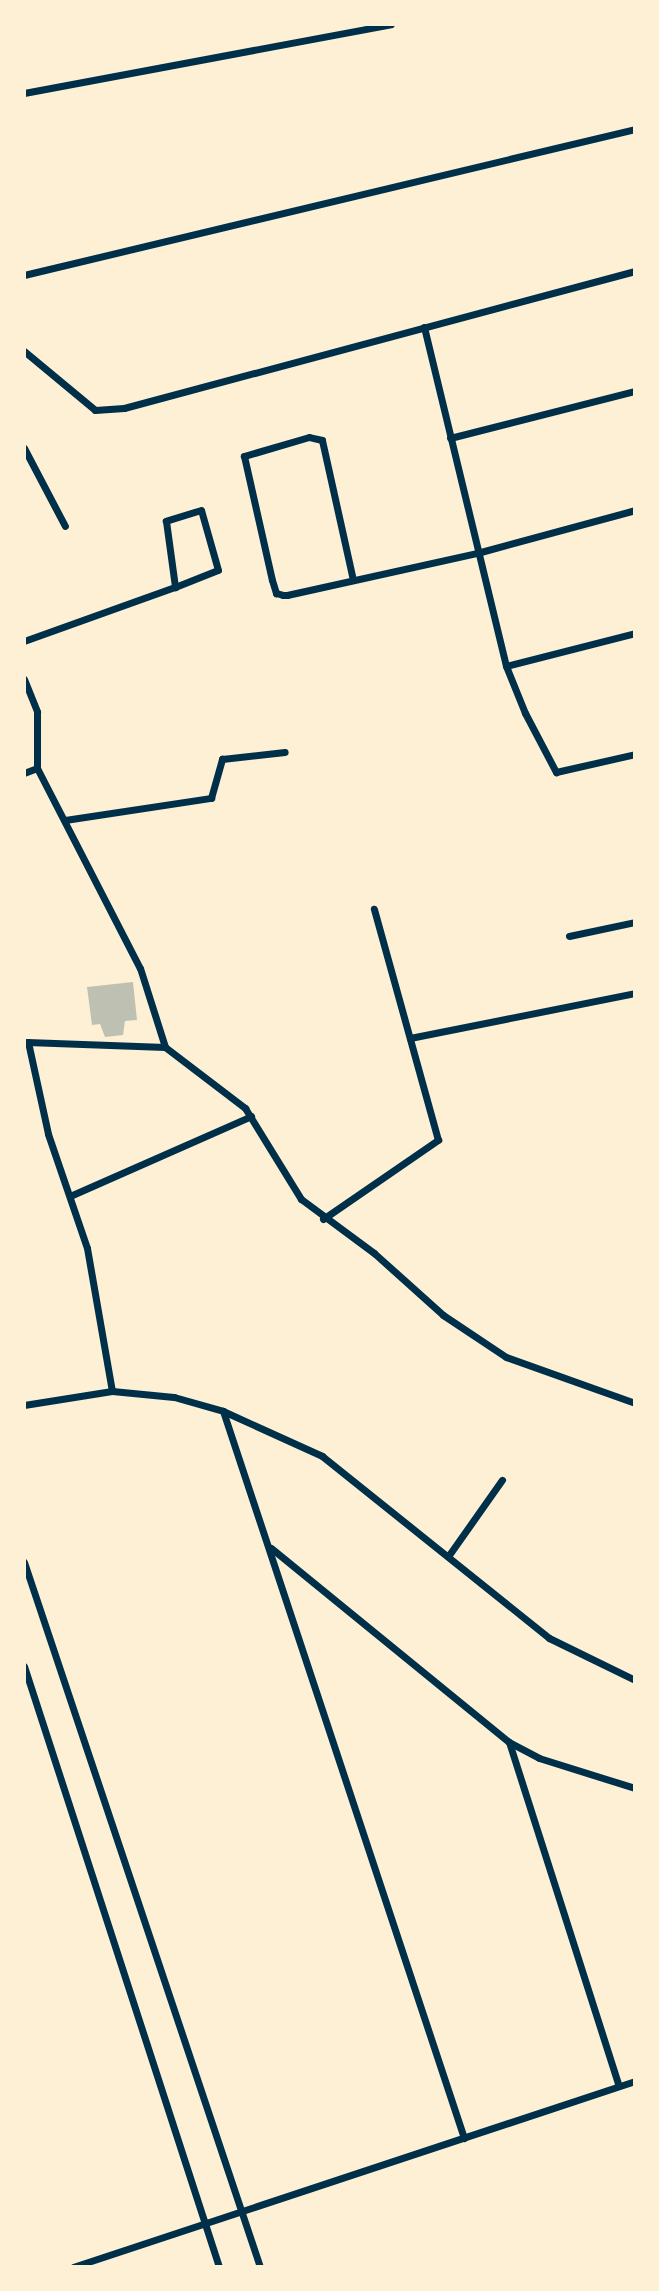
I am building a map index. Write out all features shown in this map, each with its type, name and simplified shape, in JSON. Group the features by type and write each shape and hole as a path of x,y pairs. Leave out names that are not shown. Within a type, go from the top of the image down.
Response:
{"street":[{"path":"24,93 391,24"},
{"path":"24,275 635,129"},
{"path":"24,351 95,410 124,408 635,271"},
{"path":"424,327 506,666 556,772 635,754"},
{"path":"450,438 635,391"},
{"path":"353,580 327,450 322,440 309,437 244,456 276,593 353,580 477,553 635,510"},
{"path":"24,448 65,526"},
{"path":"24,641 175,587 218,570 201,510 166,521 175,587"},
{"path":"506,666 635,633"},
{"path":"24,679 37,712 37,768 140,968 165,1047 251,1116 291,1186 323,1219 374,1253 443,1315 506,1357 635,1403"},
{"path":"65,820 211,798 222,759 285,752"},
{"path":"24,773 37,768"},
{"path":"323,1219 438,1140 374,909"},
{"path":"569,936 635,922"},
{"path":"410,1038 635,993"},
{"path":"112,1391 87,1248 48,1134 26,1042 165,1047"},
{"path":"70,1196 251,1116"},
{"path":"24,1405 112,1391 174,1397 223,1411 322,1456 549,1638 635,1680"},
{"path":"223,1411 464,2138"},
{"path":"449,1555 502,1480"},
{"path":"269,1546 509,1742 539,1758 635,1788"},
{"path":"24,1562 260,2267"},
{"path":"24,1666 219,2267"},
{"path":"509,1742 619,2086"},
{"path":"73,2267 635,2081"}],"building":[{"path":"133,982 137,1020 125,1021 123,1035 105,1037 100,1024 92,1025 87,987"}]}
